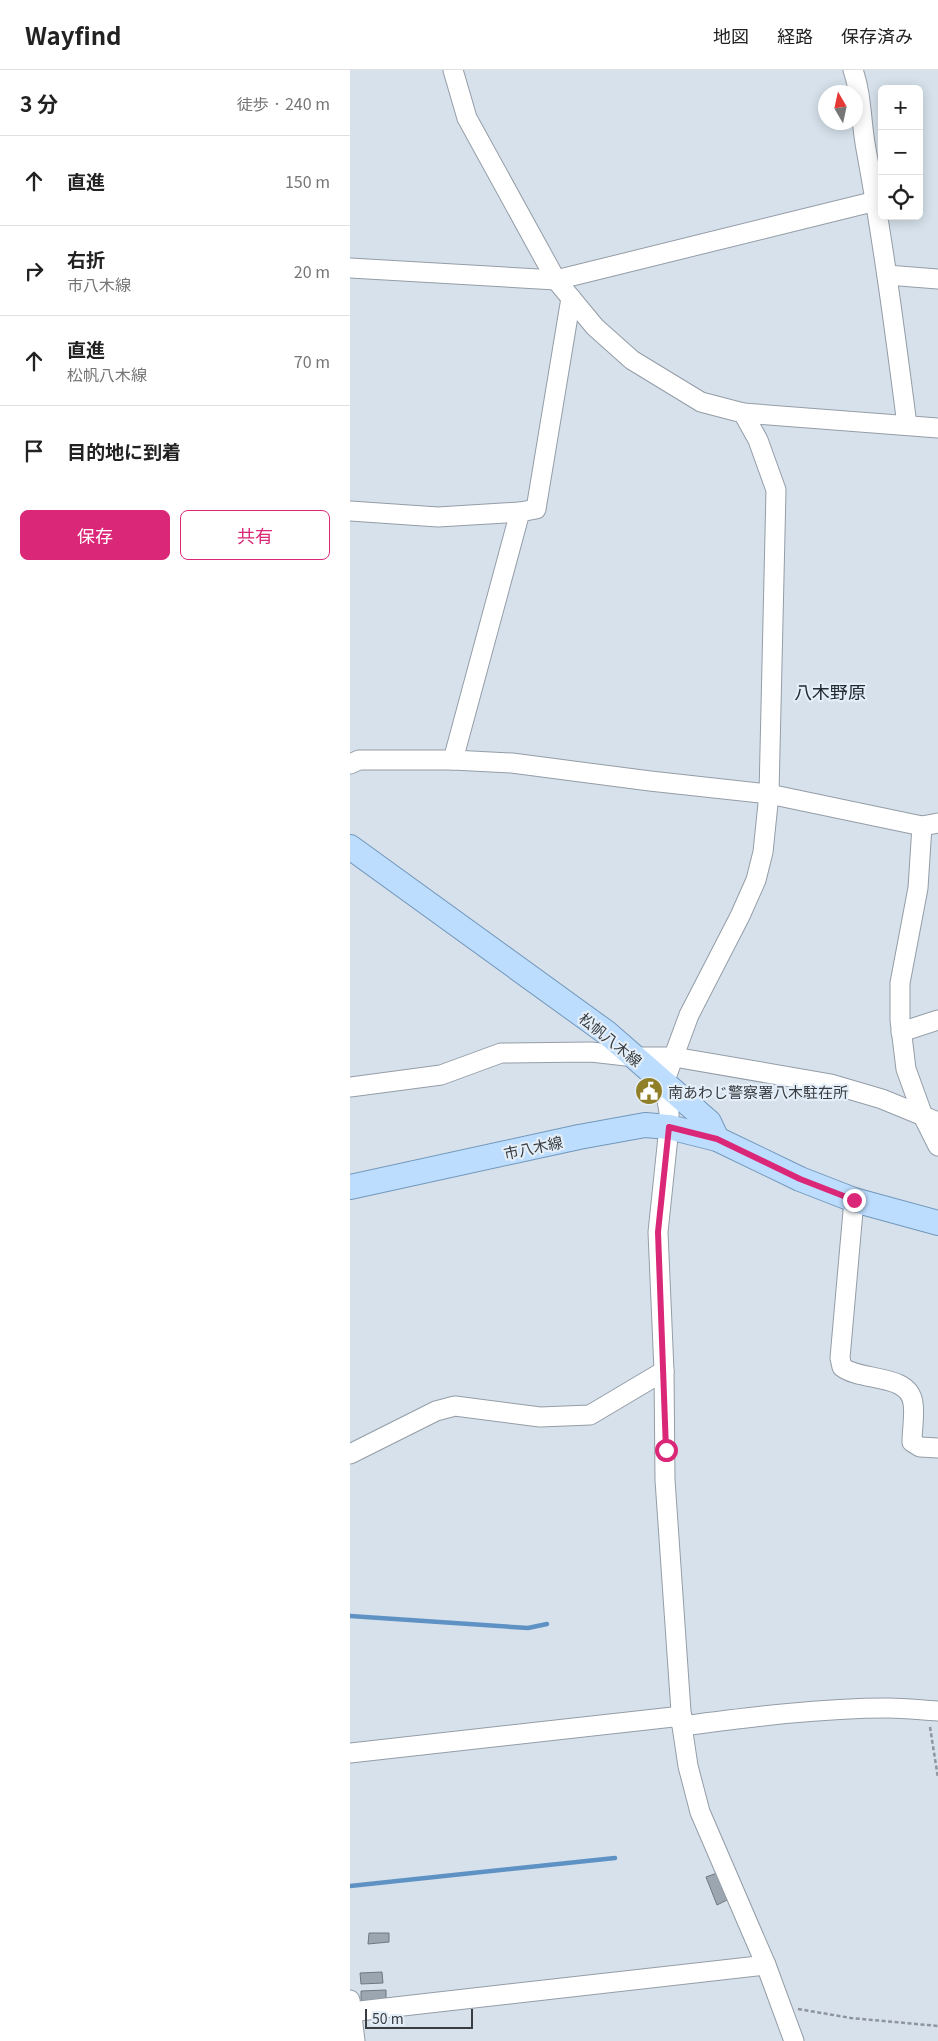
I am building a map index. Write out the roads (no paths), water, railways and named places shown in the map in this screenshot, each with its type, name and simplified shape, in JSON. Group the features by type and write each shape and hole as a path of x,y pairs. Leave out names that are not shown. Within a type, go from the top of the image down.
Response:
{"main road":[{"name":"松帆八木線","path":"350,847 607,1033 709,1122 717,1139"},
{"name":"市八木線","path":"350,1187 579,1137 645,1125 669,1127 717,1139"},
{"path":"717,1139 800,1179 854,1200 938,1222"}],"street":[{"path":"453,70 467,118 556,280 594,327 632,360 701,402 743,413 938,428"},
{"path":"853,70 858,84 863,133 876,201 907,425"},
{"path":"350,268 556,280 876,201"},
{"path":"887,275 938,279"},
{"path":"350,511 438,517 520,512 536,509 571,298"},
{"path":"743,413 758,440 776,490 770,794 763,852 756,880 740,916 689,1015 664,1083 669,1112 669,1127 658,1232 664,1371 665,1480 682,1721 688,1766 700,1812 766,1965 794,2041"},
{"path":"453,760 520,512"},
{"path":"350,764 359,760 453,760 512,763 770,794 930,825 900,983 900,1020 906,1070 931,1119 938,1146"},
{"path":"901,1032 938,1020"},
{"path":"350,1087 441,1075 501,1054 591,1052 635,1057 674,1057 831,1084 882,1099 931,1119"},
{"path":"854,1200 840,1358 842,1367 850,1372 901,1384 911,1392 914,1404 912,1442 920,1447 938,1448"},
{"path":"350,1454 436,1411 455,1406 540,1416 590,1415 664,1371"},
{"path":"350,1753 682,1721 889,1708 933,1710"},
{"path":"355,2041 350,2008 766,1965"}],"waterway":[{"path":"350,1616 528,1628 547,1624"},
{"path":"350,1886 615,1858"}],"place":[{"name":"南あわじ警察署八木駐在所","path":"649,1091"}],"district":[{"name":"八木野原","path":"830,691"}]}
